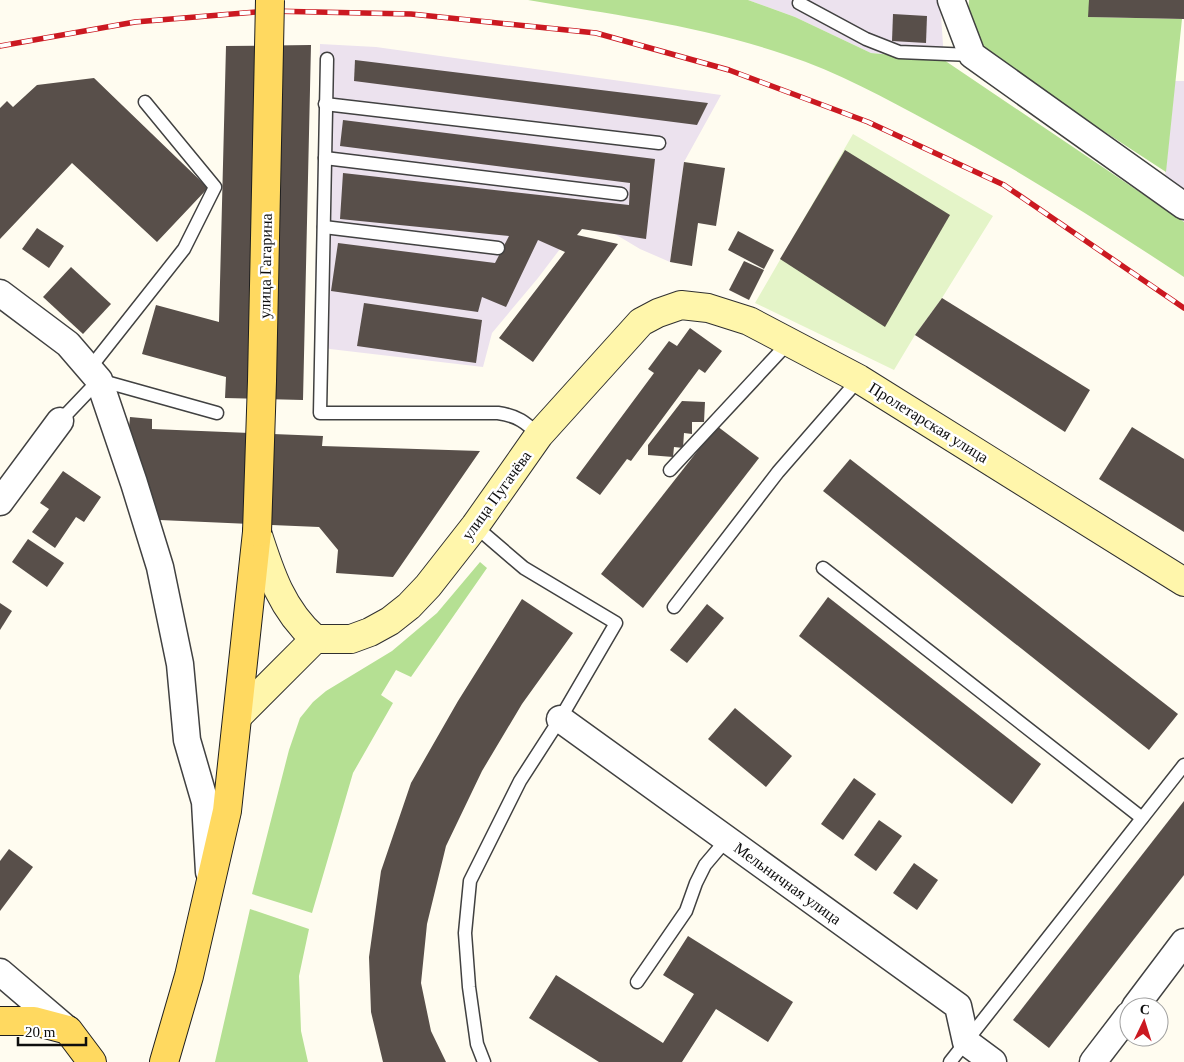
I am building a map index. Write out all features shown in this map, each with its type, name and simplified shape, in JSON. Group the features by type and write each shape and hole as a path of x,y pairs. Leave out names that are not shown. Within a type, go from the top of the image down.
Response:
{"main road":[{"name":"улица Гагарина","path":"189,976 227,812 257,532 270,0"},
{"name":"Пролетарская улица","path":"658,313 680,305 708,308 749,321 859,379 1184,582"},
{"name":"улица Пугачёва","path":"315,640 351,639 370,632 390,621 428,586 475,526 539,435 641,322 658,313"},
{"path":"238,716 315,640 289,610 271,576 257,532"},
{"path":"164,1062 189,976"},
{"path":"181,1062 189,976"},
{"path":"0,1022 34,1021 68,1030 92,1062"}],"street":[{"path":"951,0 972,55 1184,206"},
{"path":"0,293 68,344 94,374 134,483 160,567 180,664 187,740 205,802 210,888"},
{"path":"0,502 60,420"},
{"name":"Мельничная улица","path":"560,719 958,1006 966,1042"},
{"path":"1143,997 1184,942"},
{"path":"0,972 68,1030"},
{"path":"1093,1062 1119,1028"},
{"path":"966,1042 993,1062"}],"lane":[{"path":"799,3 866,39 899,52 972,55"},
{"path":"327,59 320,413 498,412 513,415 524,421 539,435"},
{"path":"60,420 184,249 215,187 145,102"},
{"path":"325,104 659,143"},
{"path":"325,158 621,194"},
{"path":"324,227 498,248"},
{"path":"670,470 789,342"},
{"path":"94,374 217,413"},
{"path":"674,607 778,472 859,379"},
{"path":"475,526 524,568 616,623 560,719 520,781 470,881 465,942 477,1044 484,1062"},
{"path":"823,568 1142,818"},
{"path":"950,1062 1184,765"},
{"path":"637,982 686,911 705,865 727,839"}],"shaded area":[{"path":"748,0 940,0 944,60 871,53 795,17"},
{"path":"320,44 376,47 721,95 684,162 670,262 640,249 585,216 538,278 492,333 483,367 330,349 314,343"},
{"path":"1175,81 1184,81 1184,222 1162,206"}],"green space":[{"path":"528,0 748,0 795,17 871,53 944,60 1184,222 1184,277 1029,178 843,77 786,55 723,36 658,22"},
{"path":"969,0 1089,0 1089,17 1182,19 1166,172 984,53 968,18"},
{"path":"853,134 993,216 894,370 755,303"},
{"path":"480,562 487,568 411,677 396,670 381,695 393,703 353,773 312,913 252,894 289,750 300,718 313,702 326,691 392,651 437,613"},
{"path":"250,909 309,929 299,976 301,1031 308,1062 215,1062"}],"building":[{"path":"1089,0 1184,0 1184,19 1088,17"},
{"path":"893,14 927,16 926,43 892,41"},
{"path":"311,45 303,400 225,398 226,377 142,354 156,305 219,322 226,46"},
{"path":"355,60 708,103 697,125 354,81"},
{"path":"94,78 208,188 157,242 72,163 0,239 0,108 7,101 13,107 37,85"},
{"path":"343,120 655,159 646,239 582,229 577,235 618,244 533,362 499,338 565,252 538,240 506,307 482,297 478,312 331,291 338,243 495,263 509,236 340,219 343,173 629,205 630,183 340,146"},
{"path":"845,150 950,215 885,327 780,259"},
{"path":"684,162 725,168 716,226 698,223 692,266 670,262"},
{"path":"37,228 64,246 49,268 22,249"},
{"path":"738,231 774,250 764,269 728,250"},
{"path":"744,261 764,270 749,300 729,290"},
{"path":"71,267 111,304 83,334 43,297"},
{"path":"942,298 1090,390 1065,432 915,335"},
{"path":"364,303 482,320 476,363 357,346"},
{"path":"690,328 722,351 705,373 699,369 631,461 627,459 600,495 576,478 654,373 648,369 669,341 677,346"},
{"path":"682,401 705,402 704,422 692,422 692,434 684,433 683,448 674,447 673,457 648,455 648,445"},
{"path":"130,417 152,419 152,429 323,436 322,446 480,451 393,577 336,573 338,550 319,527 160,520 123,428 129,428"},
{"path":"717,426 759,458 643,608 601,574"},
{"path":"1132,427 1184,459 1184,532 1099,479"},
{"path":"850,459 1178,714 1149,750 823,491"},
{"path":"63,471 101,497 84,522 76,517 55,548 32,532 49,509 40,503"},
{"path":"28,539 64,563 47,587 12,562"},
{"path":"828,597 1041,764 1012,804 799,636"},
{"path":"522,599 573,633 522,704 482,771 446,846 427,924 421,983 431,1031 446,1062 383,1062 371,1012 369,957 381,871 411,783 458,701"},
{"path":"0,603 12,611 0,630"},
{"path":"707,604 724,618 687,663 670,650"},
{"path":"735,708 792,756 766,787 708,739"},
{"path":"854,778 876,794 843,840 821,824"},
{"path":"1184,801 1184,875 1049,1048 1013,1020"},
{"path":"879,820 902,836 876,871 854,855"},
{"path":"9,849 33,867 0,911 0,861"},
{"path":"914,863 938,880 917,910 893,893"},
{"path":"688,936 793,1002 768,1042 716,1009 682,1062 599,1062 529,1018 556,975 663,1043 694,994 663,975"}],"railway":[{"path":"0,46 135,22 268,11 411,14 596,33 729,70 868,122 1004,185 1184,308"}]}
